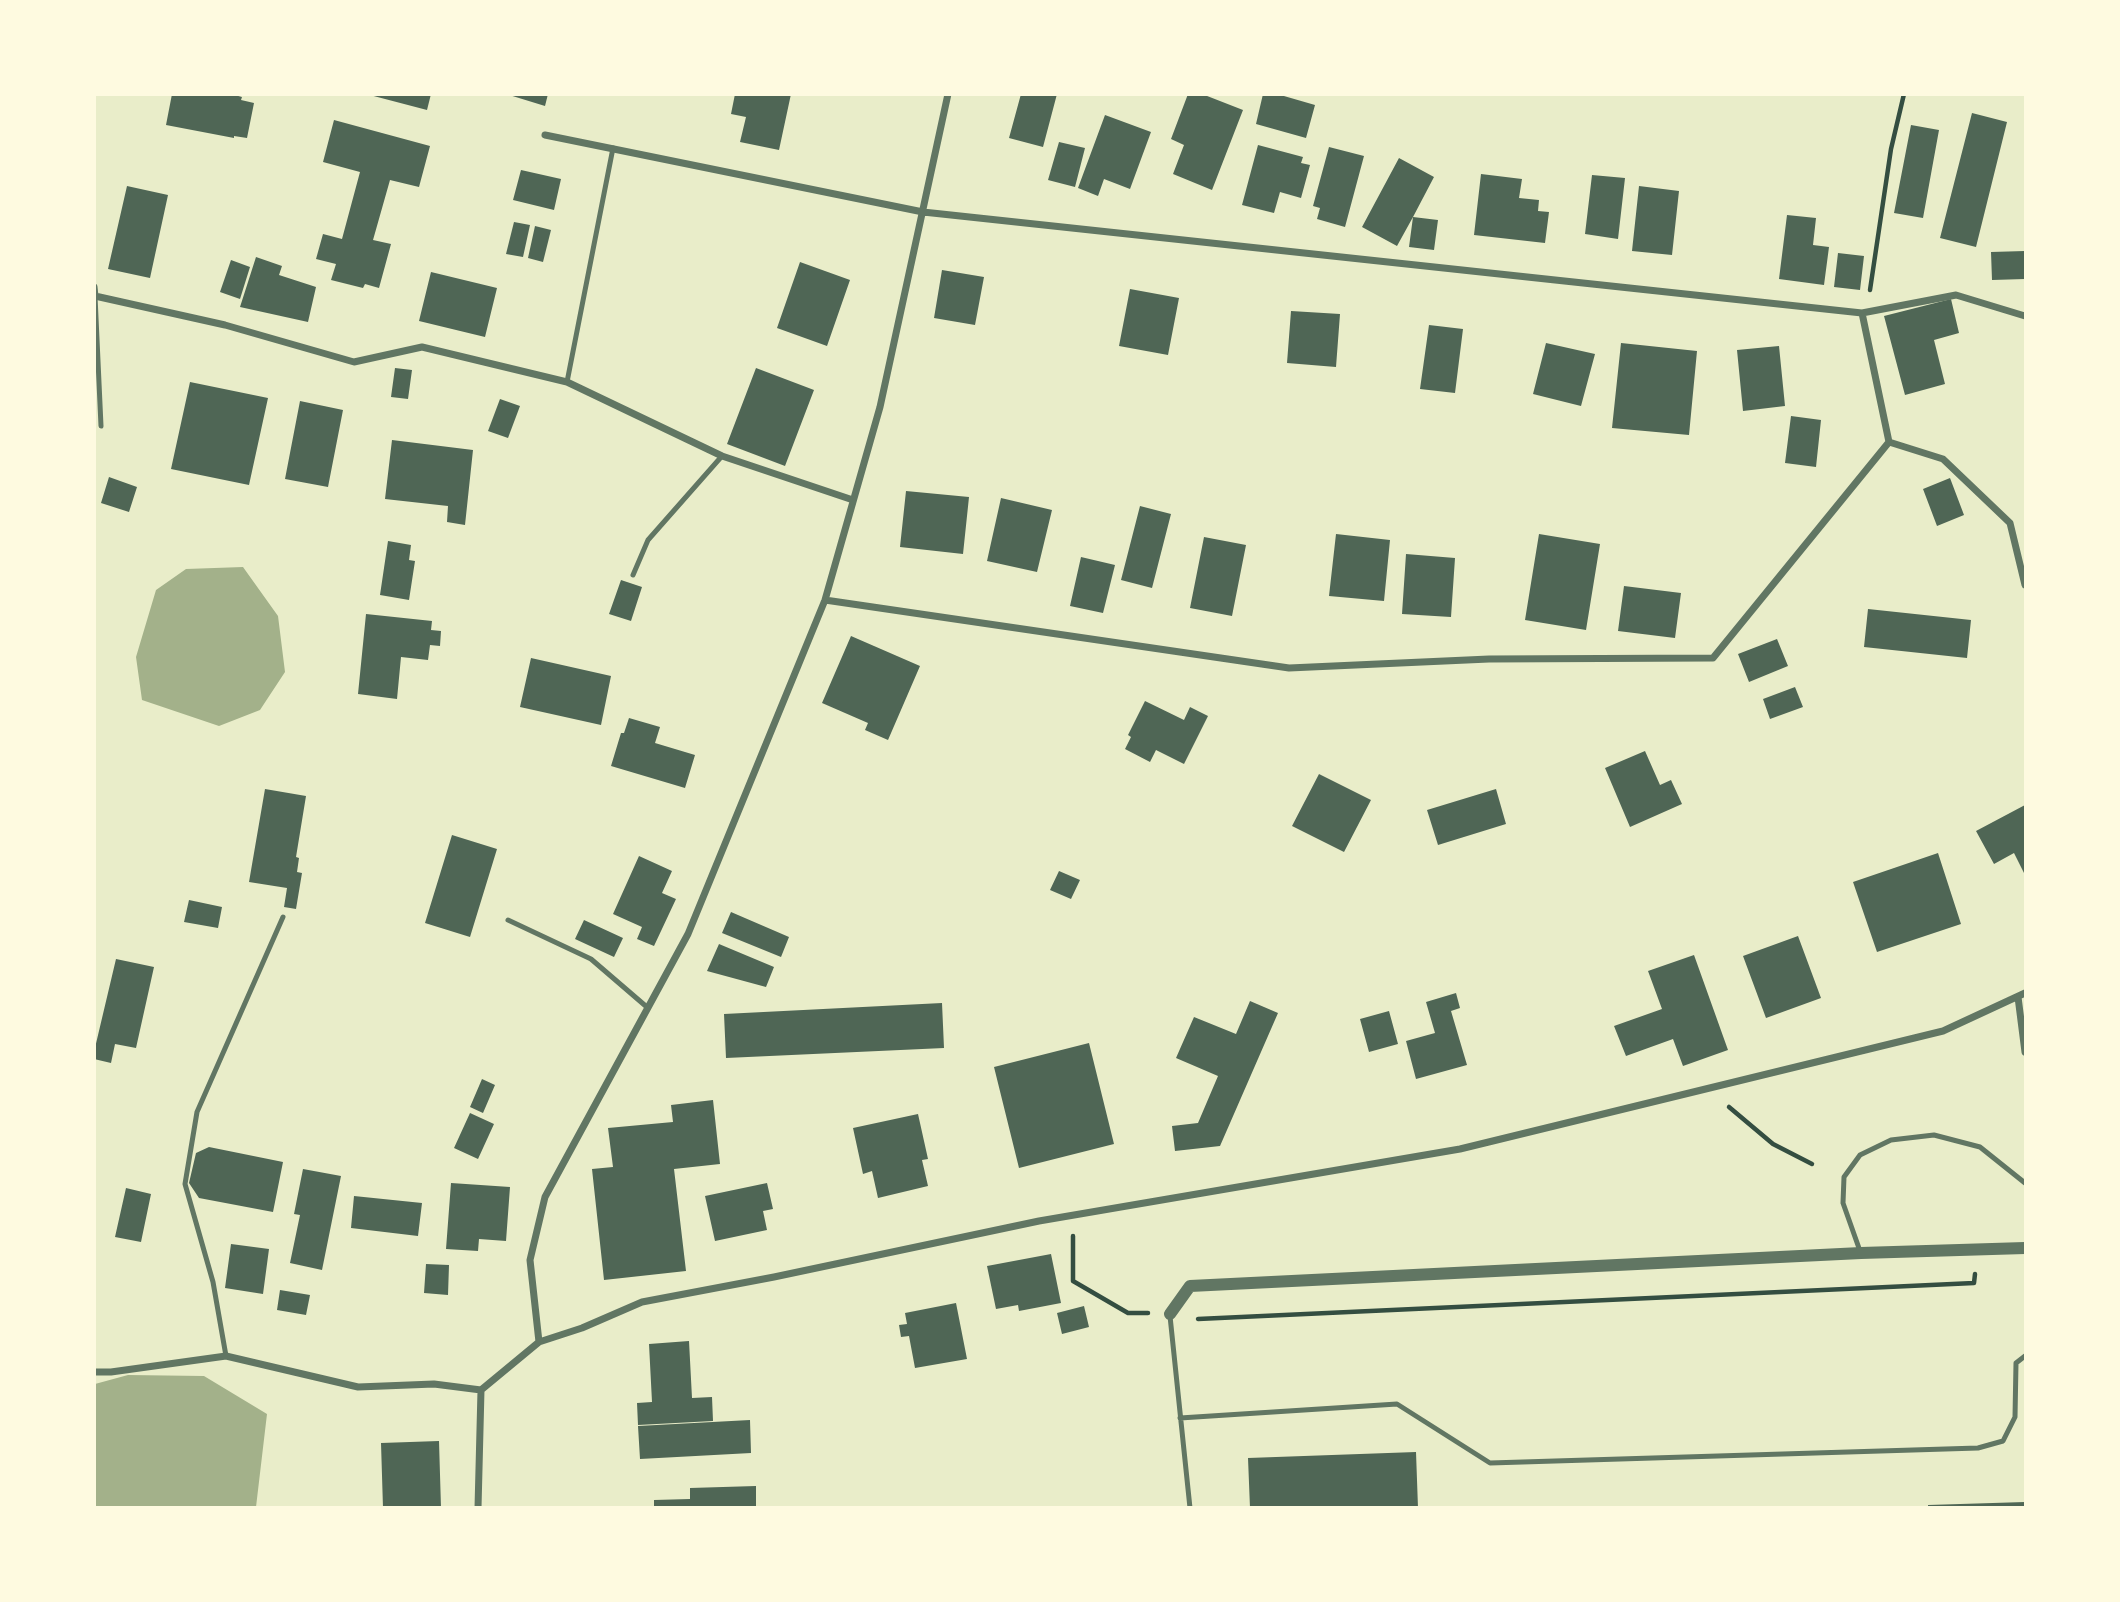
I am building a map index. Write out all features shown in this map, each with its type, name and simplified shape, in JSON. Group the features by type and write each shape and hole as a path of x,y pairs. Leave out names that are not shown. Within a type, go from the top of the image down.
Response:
{"street":[{"path":"539,1342 530,1260 545,1197 688,934 825,600 880,407 948,94"},
{"path":"545,135 923,212 1862,313 1956,295 2025,316"},
{"path":"95,291 354,362 422,347 567,382 722,456 853,500"},
{"path":"1862,313 1889,442"},
{"path":"1889,442 1943,459 2010,523 2025,585"},
{"path":"825,600 1289,668 1489,659 1713,658 1889,442"},
{"path":"94,1372 226,1356 358,1387 434,1384 481,1390 539,1342 582,1328 642,1302 1072,1216 1460,1149 1943,1031 2022,995 2025,1052"},
{"path":"1170,1314 1190,1286 1861,1253 2025,1248"},
{"path":"478,1507 481,1390"}],"lane":[{"path":"567,382 613,148"},
{"path":"95,291 101,426"},
{"path":"633,575 648,540 722,456"},
{"path":"226,1356 213,1282 185,1184 197,1112 284,916"},
{"path":"508,920 591,958 648,1008"},
{"path":"1861,1253 1843,1203 1844,1177 1860,1155 1891,1140 1934,1135 1980,1147 2025,1183"},
{"path":"1170,1314 1190,1507"},
{"path":"1180,1418 1397,1404 1490,1463 1978,1448 2003,1441 2015,1417 2016,1363 2025,1356"}],"path":[{"path":"1862,313 1870,294 1891,149 1904,94"},
{"path":"1706,1088 1773,1144 1812,1164"},
{"path":"1072,1216 1073,1281 1128,1312 1170,1314 1198,1319 1974,1283 1978,1249"}],"shaded area":[{"path":"243,567 278,616 285,672 260,710 219,726 142,700 136,657 156,590 186,569"},
{"path":"128,1375 204,1376 267,1414 256,1507 95,1507 95,1384"}],"building":[{"path":"172,94 231,94 254,103 247,138 166,125"},
{"path":"366,94 431,94 427,110"},
{"path":"506,94 548,94 545,106"},
{"path":"735,94 791,94 779,150 740,142 746,117 731,114"},
{"path":"1021,94 1057,94 1043,147 1009,138"},
{"path":"1188,94 1202,94 1243,110 1212,190 1173,174 1184,145 1171,139"},
{"path":"1263,94 1277,94 1315,105 1306,138 1256,124"},
{"path":"1972,113 2007,122 1976,247 1940,238"},
{"path":"1105,115 1151,132 1130,189 1104,179 1098,196 1078,188"},
{"path":"334,120 430,146 419,187 390,180 373,240 391,244 379,288 365,284 363,288 331,280 336,264 316,259 323,234 342,239 360,172 323,162"},
{"path":"1911,125 1939,130 1923,218 1894,213"},
{"path":"1059,142 1085,148 1075,187 1048,180"},
{"path":"1258,145 1303,157 1301,163 1310,165 1301,198 1280,192 1274,213 1242,205"},
{"path":"1329,147 1364,156 1345,227 1317,219 1320,208 1313,206"},
{"path":"1399,158 1434,177 1397,246 1362,227"},
{"path":"521,170 561,179 554,210 513,200"},
{"path":"1481,174 1522,179 1519,198 1539,200 1538,211 1549,212 1545,243 1474,235"},
{"path":"1592,175 1625,178 1618,239 1585,234"},
{"path":"127,186 168,195 150,278 108,269"},
{"path":"1639,186 1679,191 1672,255 1632,251"},
{"path":"1787,215 1816,218 1813,245 1829,247 1824,285 1779,279"},
{"path":"1413,217 1438,220 1434,250 1409,247"},
{"path":"514,222 530,225 523,257 506,254"},
{"path":"535,226 551,230 543,262 528,258"},
{"path":"2025,251 2025,279 1992,280 1991,252"},
{"path":"1838,253 1864,256 1860,290 1834,287"},
{"path":"256,257 282,266 279,275 316,287 308,322 240,307"},
{"path":"231,260 250,267 240,299 220,292"},
{"path":"800,262 850,280 827,346 777,328"},
{"path":"942,270 984,277 975,325 934,318"},
{"path":"431,272 497,288 485,337 419,321"},
{"path":"1130,289 1179,298 1168,355 1119,346"},
{"path":"1951,299 1959,333 1934,340 1945,384 1905,395 1884,316"},
{"path":"1291,311 1340,314 1336,367 1287,363"},
{"path":"1429,325 1463,329 1455,393 1420,389"},
{"path":"1546,343 1595,354 1581,406 1533,394"},
{"path":"1621,343 1697,351 1689,435 1612,428"},
{"path":"1779,346 1785,406 1743,411 1737,350"},
{"path":"395,368 412,370 408,399 391,397"},
{"path":"756,368 814,390 785,466 727,444"},
{"path":"190,382 268,398 249,485 171,469"},
{"path":"500,399 520,406 508,438 488,431"},
{"path":"300,401 343,410 328,487 285,479"},
{"path":"1791,416 1821,420 1816,467 1785,463"},
{"path":"392,440 473,450 465,525 447,522 448,506 385,499"},
{"path":"109,477 137,487 129,512 101,503"},
{"path":"1950,478 1964,515 1937,526 1923,489"},
{"path":"906,491 969,497 963,554 900,547"},
{"path":"1001,498 1052,510 1037,572 987,561"},
{"path":"1140,506 1171,514 1152,588 1121,580"},
{"path":"1336,534 1390,540 1384,601 1329,596"},
{"path":"1539,534 1600,544 1586,630 1525,620"},
{"path":"1204,537 1246,545 1232,616 1190,608"},
{"path":"388,541 411,545 409,560 415,561 409,600 380,595"},
{"path":"1406,554 1455,558 1451,617 1402,614"},
{"path":"1081,557 1115,565 1103,613 1070,606"},
{"path":"621,580 642,587 631,621 609,614"},
{"path":"1624,586 1681,593 1675,638 1618,631"},
{"path":"1868,609 1971,620 1967,658 1864,647"},
{"path":"366,614 432,621 431,630 441,631 440,646 430,645 428,660 401,657 397,699 358,694"},
{"path":"851,636 920,666 888,740 865,730 868,723 822,703"},
{"path":"1777,639 1788,666 1749,682 1738,654"},
{"path":"531,658 611,676 601,725 520,707"},
{"path":"1795,687 1803,707 1770,719 1763,699"},
{"path":"1145,701 1184,720 1190,707 1208,716 1184,764 1156,750 1150,762 1125,749 1131,737 1128,735"},
{"path":"629,718 660,727 655,743 695,755 685,788 611,766 621,733 624,733"},
{"path":"1645,751 1660,785 1671,780 1682,804 1630,827 1605,768"},
{"path":"1319,774 1371,800 1344,852 1292,826"},
{"path":"265,789 306,796 296,857 299,858 297,872 302,873 296,909 284,907 287,888 249,882"},
{"path":"1496,789 1506,824 1438,845 1427,810"},
{"path":"2025,805 2025,875 2014,853 1994,864 1976,831"},
{"path":"452,835 497,849 470,937 425,923"},
{"path":"1938,853 1961,924 1877,952 1853,882"},
{"path":"639,856 672,871 662,893 676,899 654,946 637,939 642,927 613,914"},
{"path":"1059,871 1080,880 1071,899 1050,890"},
{"path":"189,900 222,907 218,928 184,922"},
{"path":"731,912 789,937 781,957 722,933"},
{"path":"584,920 623,938 614,957 575,939"},
{"path":"1798,936 1821,998 1766,1018 1743,956"},
{"path":"719,944 774,967 766,987 707,971"},
{"path":"1694,955 1728,1050 1683,1066 1673,1039 1626,1056 1614,1026 1662,1009 1648,971"},
{"path":"116,959 154,967 136,1048 115,1044 111,1063 94,1059 94,1052"},
{"path":"1456,993 1460,1008 1451,1011 1467,1065 1416,1079 1406,1041 1435,1033 1426,1002"},
{"path":"1250,1001 1278,1013 1220,1146 1175,1151 1172,1126 1198,1123 1218,1076 1176,1058 1194,1017 1236,1034"},
{"path":"942,1003 944,1048 726,1058 724,1014"},
{"path":"1389,1011 1398,1044 1369,1052 1360,1019"},
{"path":"1089,1043 1114,1144 1019,1168 994,1067"},
{"path":"482,1079 495,1085 483,1113 470,1107"},
{"path":"713,1100 720,1164 674,1169 686,1271 604,1280 592,1169 613,1167 608,1128 673,1122 671,1105"},
{"path":"470,1113 494,1124 478,1159 454,1148"},
{"path":"918,1114 928,1159 922,1160 928,1186 878,1198 872,1171 863,1174 853,1128"},
{"path":"209,1147 283,1162 273,1212 199,1198 189,1183 196,1153"},
{"path":"303,1169 341,1176 322,1270 290,1263 300,1215 294,1214"},
{"path":"451,1183 510,1187 506,1241 479,1239 478,1251 446,1249"},
{"path":"767,1183 773,1209 763,1211 767,1230 715,1241 705,1196"},
{"path":"126,1188 151,1194 141,1242 115,1237"},
{"path":"354,1196 422,1203 418,1236 351,1228"},
{"path":"231,1244 269,1249 263,1294 225,1288"},
{"path":"1051,1254 1061,1303 1019,1311 1018,1305 996,1309 987,1266"},
{"path":"426,1264 449,1265 448,1295 424,1293"},
{"path":"280,1290 310,1295 306,1315 277,1310"},
{"path":"956,1303 967,1359 915,1368 909,1336 901,1337 899,1325 907,1324 905,1313"},
{"path":"1084,1306 1089,1327 1062,1334 1057,1313"},
{"path":"689,1341 692,1398 712,1397 713,1421 638,1425 637,1403 652,1402 649,1344"},
{"path":"750,1420 751,1453 640,1459 638,1426"},
{"path":"439,1441 441,1508 383,1508 381,1443"},
{"path":"1416,1452 1418,1508 1250,1508 1248,1458"},
{"path":"756,1486 756,1508 654,1508 654,1500 690,1499 690,1488"},
{"path":"2025,1502 2025,1508 1928,1508 1928,1505"}]}
